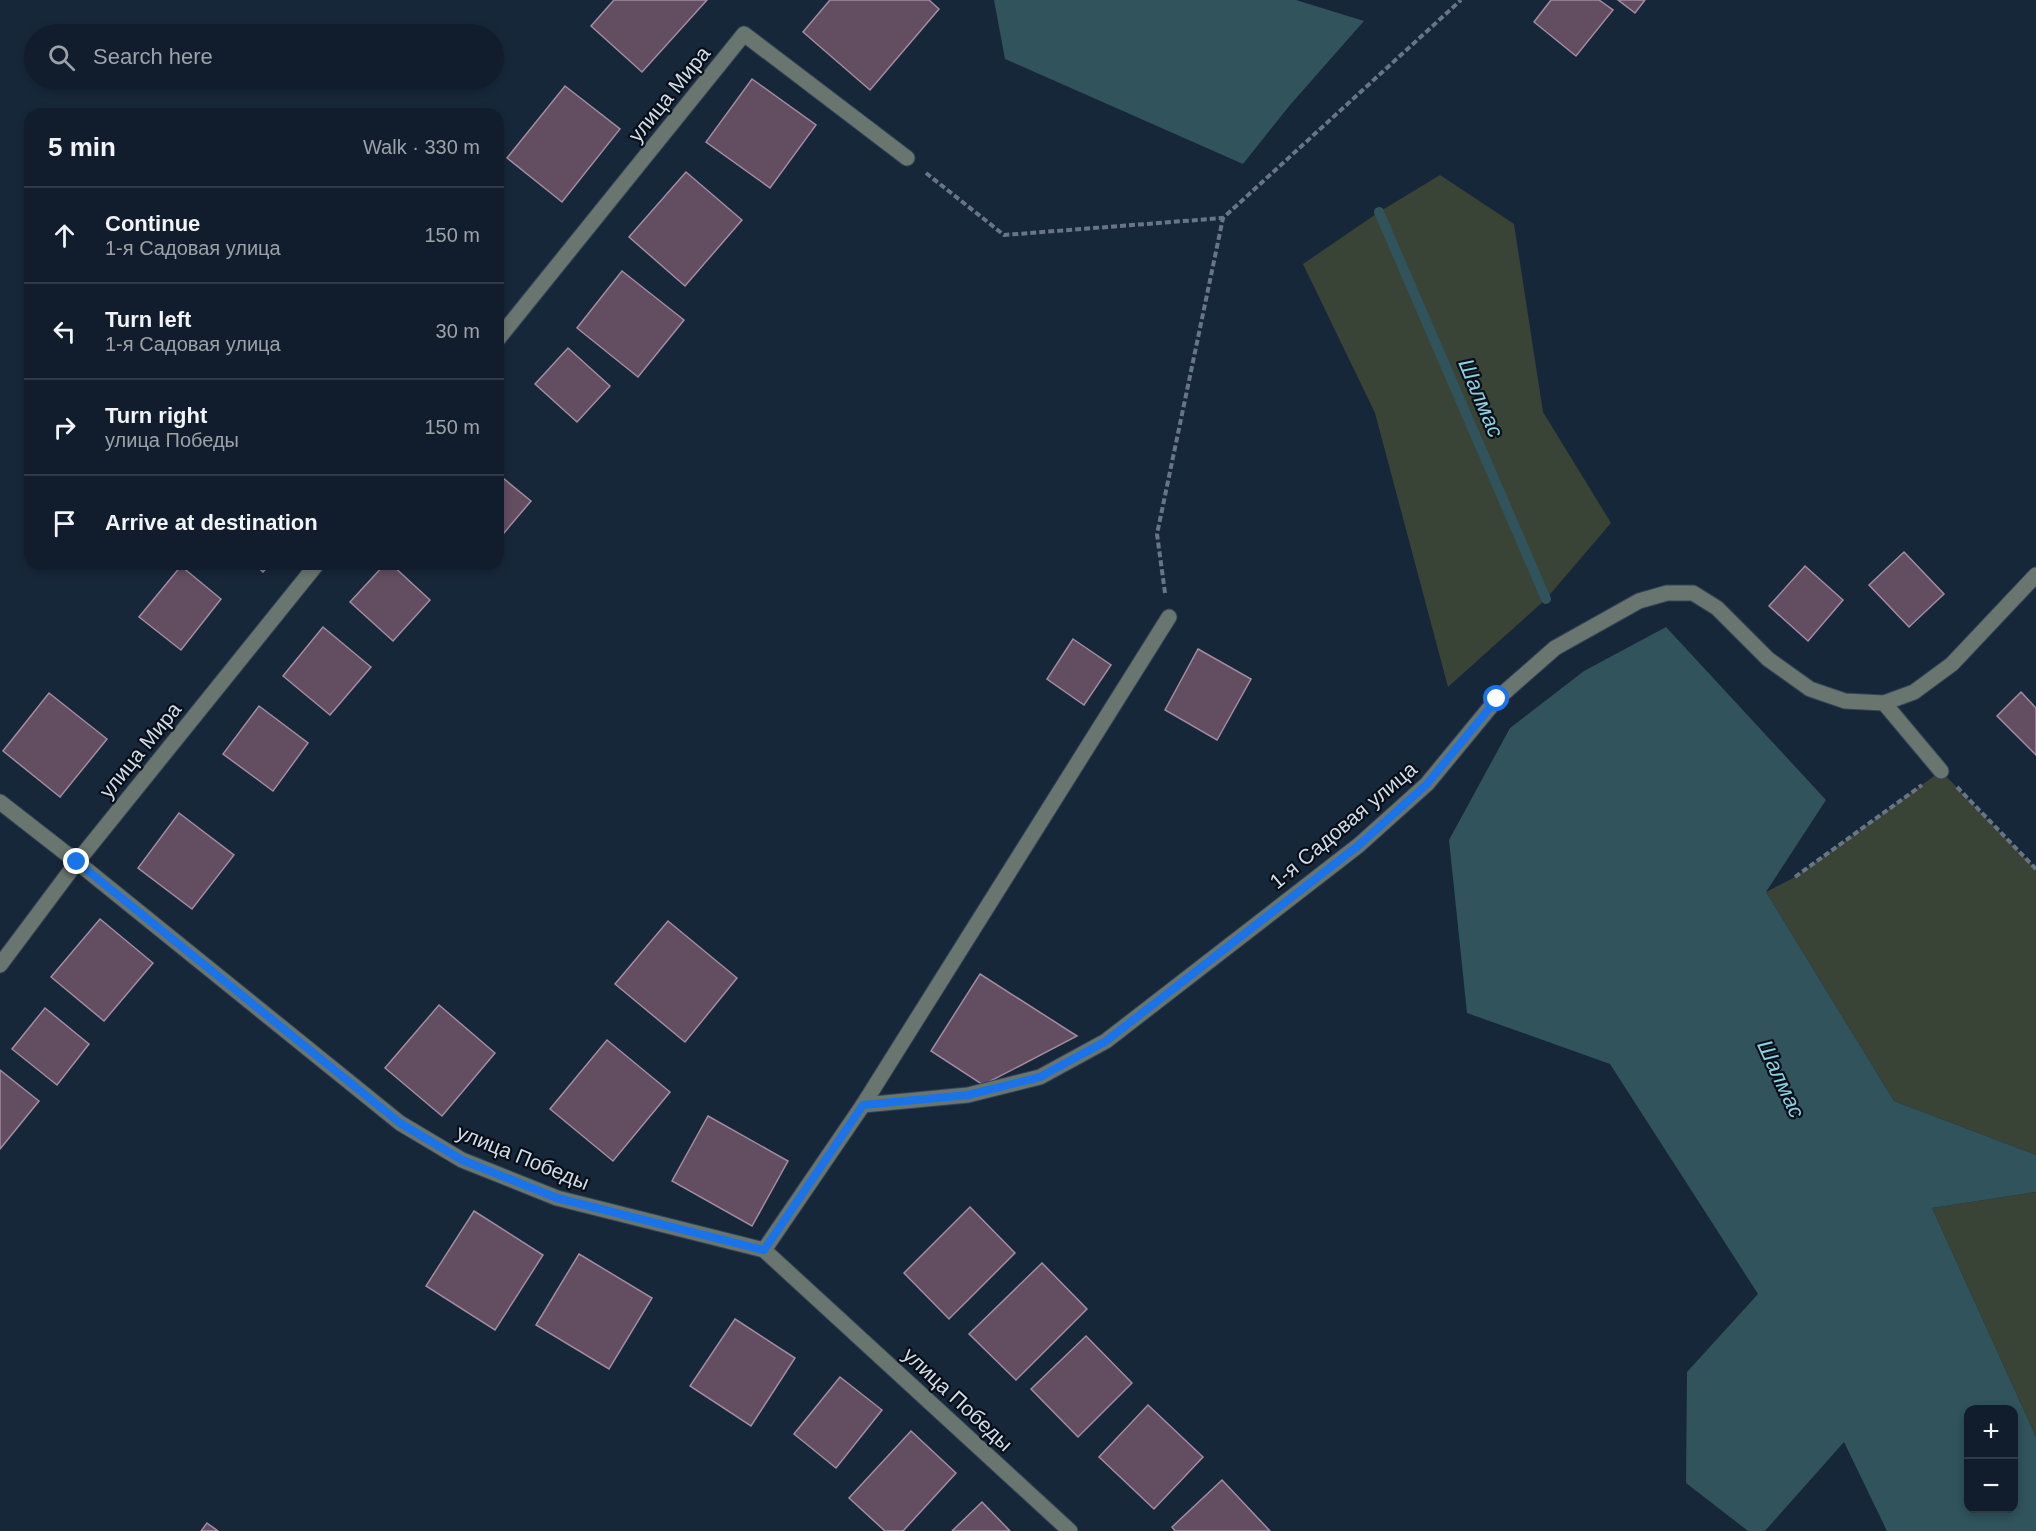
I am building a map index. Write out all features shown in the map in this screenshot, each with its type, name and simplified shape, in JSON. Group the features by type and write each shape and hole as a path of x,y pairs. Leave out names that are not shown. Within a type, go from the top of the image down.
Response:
{"street":[{"name":"улица Мира","path":"504,332 744,34 907,158"},
{"name":"улица Мира","path":"0,965 77,862 312,570"},
{"name":"1-я Садовая улица","path":"863,1105 968,1095 1040,1077 1106,1041 1359,845 1427,784 1497,699 1555,648 1639,601 1667,593 1693,593 1717,608 1768,659 1810,689 1845,701 1884,703 1914,692 1952,664 2036,575"},
{"path":"764,1250 863,1105 1169,617"},
{"path":"1884,703 1941,771"},
{"name":"улица Победы","path":"0,802 400,1123 462,1160 557,1198 764,1250 1070,1531"}],"path":[{"path":"1169,617 1157,534 1223,218 1461,0"},
{"path":"907,158 1004,235 1223,218"},
{"path":"1795,878 1941,771 2036,868"}],"shaded area":[{"path":"1440,175 1514,224 1543,412 1611,523 1546,599 1448,687 1375,413 1303,264 1379,212"},
{"path":"1941,771 2036,869 2036,1155 1894,1101 1766,892 1795,877"},
{"path":"2036,1192 2036,1437 1932,1208"}],"water":[{"path":"994,0 1296,0 1364,21 1290,105 1243,164 1005,59"},
{"path":"1666,627 1826,800 1766,892 1894,1101 2036,1155 2036,1192 1932,1208 2036,1437 2036,1531 1887,1531 1844,1442 1765,1531 1748,1531 1686,1483 1687,1372 1758,1294 1610,1064 1467,1013 1449,840 1510,728 1584,671"}],"building":[{"path":"614,0 707,0 642,72 591,26"},
{"path":"830,0 929,0 939,9 870,90 803,32"},
{"path":"1551,0 1599,0 1613,10 1576,56 1534,22"},
{"path":"1618,0 1645,0 1635,13"},
{"path":"752,79 816,125 770,188 706,142"},
{"path":"565,86 620,129 562,202 507,158"},
{"path":"686,172 742,220 685,286 629,237"},
{"path":"622,271 684,320 638,377 577,328"},
{"path":"568,348 610,386 577,422 535,384"},
{"path":"504,479 531,501 504,533"},
{"path":"1904,552 1944,594 1909,627 1869,585"},
{"path":"1805,566 1843,600 1808,641 1769,606"},
{"path":"178,570 186,570 221,599 181,650 139,617"},
{"path":"379,570 398,570 430,600 393,641 350,602"},
{"path":"323,627 371,667 330,715 283,676"},
{"path":"1073,639 1111,665 1084,705 1047,679"},
{"path":"1198,649 1251,679 1217,740 1165,710"},
{"path":"2021,692 2036,708 2036,755 1997,716"},
{"path":"49,693 107,739 60,797 3,751"},
{"path":"259,706 308,743 273,791 223,754"},
{"path":"179,813 234,855 192,909 138,868"},
{"path":"100,919 153,963 104,1021 51,977"},
{"path":"668,921 737,978 685,1042 615,984"},
{"path":"980,974 1077,1036 983,1085 931,1051"},
{"path":"439,1005 495,1053 442,1116 385,1068"},
{"path":"45,1008 89,1044 57,1085 12,1049"},
{"path":"607,1040 670,1092 613,1161 550,1109"},
{"path":"0,1070 39,1101 0,1149"},
{"path":"708,1116 788,1161 752,1226 672,1181"},
{"path":"970,1207 1015,1253 949,1319 904,1273"},
{"path":"474,1211 543,1255 495,1330 426,1286"},
{"path":"579,1254 652,1298 609,1369 536,1325"},
{"path":"1042,1263 1087,1309 1016,1380 969,1334"},
{"path":"735,1319 795,1358 751,1426 690,1386"},
{"path":"1086,1336 1132,1383 1078,1437 1031,1389"},
{"path":"840,1377 882,1410 836,1468 794,1434"},
{"path":"1148,1405 1203,1457 1154,1509 1099,1457"},
{"path":"911,1431 956,1473 903,1531 885,1531 849,1498"},
{"path":"1222,1480 1270,1531 1175,1531 1172,1527"},
{"path":"982,1502 1010,1531 952,1531"},
{"path":"207,1523 218,1531 201,1531"}],"waterway":[{"name":"Шалмас","path":"1379,212 1546,599"}],"route":[{"path":"77,862 400,1123 462,1160 557,1198 764,1250 863,1105 968,1095 1040,1077 1106,1041 1359,845 1427,784 1497,699"}]}
